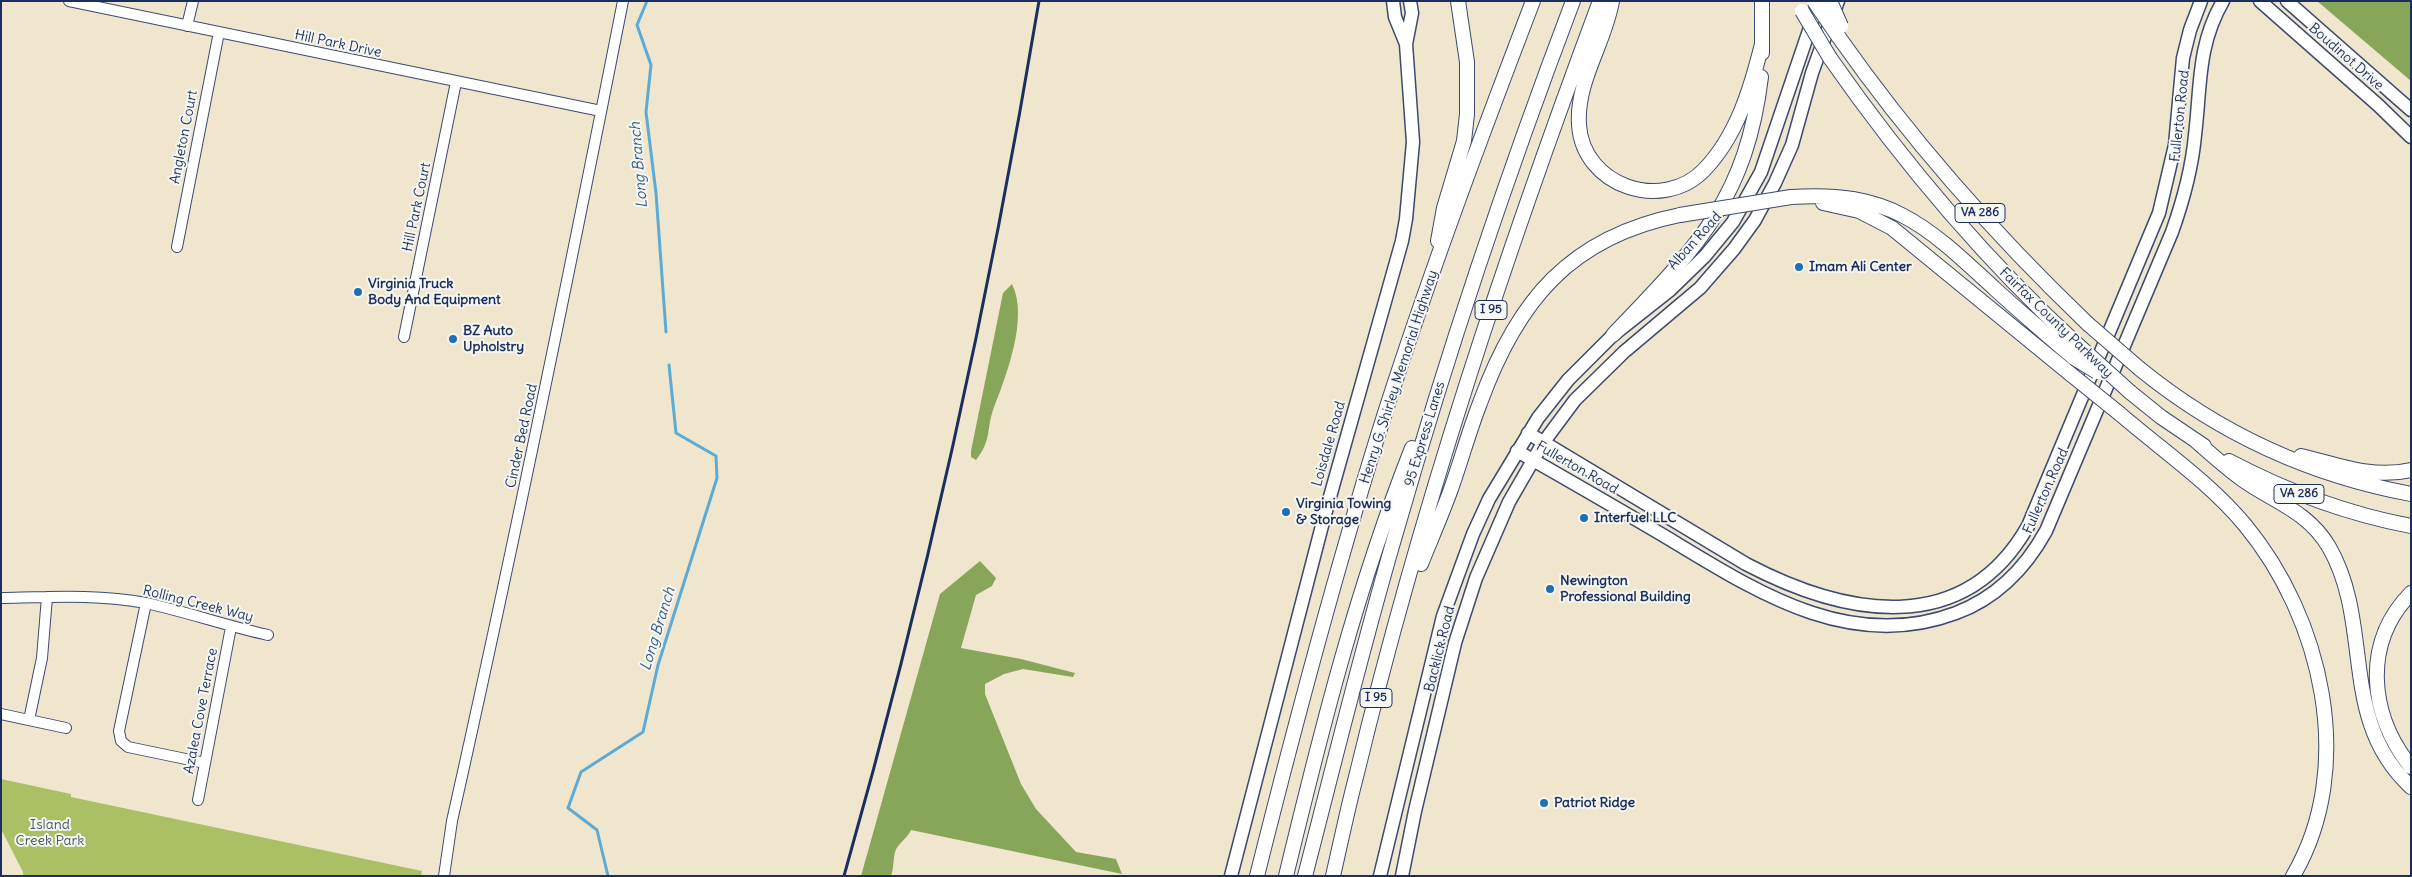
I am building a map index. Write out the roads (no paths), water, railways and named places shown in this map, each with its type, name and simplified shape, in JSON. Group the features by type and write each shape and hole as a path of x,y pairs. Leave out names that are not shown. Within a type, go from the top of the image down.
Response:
{"highway":[{"path":"1432,278 1444,208 1461,153 1467,114 1468,62 1458,1"},
{"name":"Henry G. Shirley Memorial Highway","path":"1257,876 1350,529 1401,366 1533,1"},
{"name":"95 Express Lanes","path":"1305,876 1396,529 1448,360 1518,151 1573,1"},
{"name":"I 95","path":"1333,876 1357,772 1396,624 1450,438 1498,289 1600,1"},
{"path":"1612,1 1585,83 1579,113 1579,127 1585,149 1592,162 1607,177 1629,188 1654,191 1672,188 1689,181 1703,171 1721,148 1741,111 1751,86 1762,44"},
{"path":"1613,335 1675,271 1705,233 1722,206 1740,168 1748,141 1760,84 1762,1"},
{"path":"1830,1 1835,32"},
{"name":"Fairfax County Parkway","path":"1809,5 1835,32 1925,148 1993,228 2088,324 2140,369 2205,417 2259,446 2324,473 2357,483 2411,494"},
{"name":"Fairfax County Parkway","path":"1809,5 1830,58 1902,157 1950,215 2076,352 2196,441 2250,472 2308,497 2358,513 2411,526"},
{"path":"1396,624 1451,489 1486,387 1526,310 1564,268 1596,244 1631,228 1680,215 1823,195 1853,198 1885,206 1913,219 2076,352"},
{"path":"1789,200 1841,205 1867,214 1884,223 2191,472 2222,500 2245,525 2269,558 2292,599 2305,630 2316,666 2324,718 2326,762 2312,835 2293,875"},
{"path":"1286,876 1343,652 1391,502 1448,360"},
{"path":"2196,441 2244,481 2299,513 2316,529 2329,546 2348,594 2364,700 2370,726 2384,756 2411,787"},
{"path":"2259,446 2362,472 2389,474 2411,470"},
{"path":"2411,593 2394,614 2385,633 2379,654 2377,687 2380,709 2387,729 2397,750 2411,767"}],"main road":[{"name":"Loisdale Road","path":"1393,1 1395,17 1406,44"},
{"name":"Loisdale Road","path":"1232,876 1324,518 1402,241 1406,219 1413,142 1406,44 1412,13 1410,1"},
{"path":"1543,443 1575,400 1599,375 1700,288 1734,249 1755,220 1776,183 1835,32 1838,1"},
{"name":"Fullerton Road","path":"1528,433 1746,564 1772,578 1813,594 1864,606 1890,608 1930,602 1973,585 2000,564 2016,545 2028,526 2153,231 2173,162 2186,44 2201,1"},
{"name":"Fullerton Road","path":"1517,451 1744,584 1812,613 1861,625 1897,626 1947,616 1986,599 2020,570 2046,531 2170,238 2191,164 2203,50 2211,26 2223,1"},
{"name":"Boudinot Drive","path":"2260,1 2378,105 2411,137"},
{"name":"Boudinot Drive","path":"2288,1 2411,110"},
{"name":"Alban Road","path":"1517,451 1549,403 1568,380 1613,335 1670,290 1705,256 1734,222 1761,172 1774,136 1809,5"},
{"name":"Backlick Road","path":"1402,876 1449,665 1461,623 1492,539 1532,459 1543,443"},
{"name":"Backlick Road","path":"1380,876 1443,616 1481,517 1517,451"}],"street":[{"name":"Hill Park Drive","path":"69,1 601,111"},
{"path":"188,26 193,1"},
{"name":"Cinder Bed Road","path":"444,876 452,821 542,410 558,320 623,1"},
{"name":"Angleton Court","path":"177,247 219,32"},
{"name":"Hill Park Court","path":"404,337 456,82"},
{"path":"29,720 42,658 47,597"},
{"name":"Rolling Creek Way","path":"1,598 97,598 146,603 231,627 268,635"},
{"path":"146,603 119,731 121,741 128,747 205,763"},
{"name":"Azalea Cove Terrace","path":"198,800 231,627"},
{"path":"1,714 66,728"}],"waterway":[{"name":"Long Branch","path":"647,1 637,25 651,65 646,112 656,193 666,332"},
{"name":"Long Branch","path":"608,876 597,830 568,808 581,772 643,732 658,665 717,478 716,456 676,433 669,365"}],"railway":[{"path":"844,876 902,659 954,441 999,222 1039,1"}],"place":[{"name":"Imam Ali Center","path":"1799,267"},
{"name":"Virginia Truck Body And Equipment","path":"358,292"},
{"name":"BZ Auto Upholstry","path":"453,339"},
{"name":"Virginia Towing & Storage","path":"1286,512"},
{"name":"Interfuel LLC","path":"1584,518"},
{"name":"Newington Professional Building","path":"1550,589"},
{"name":"Patriot Ridge","path":"1544,803"}],"park label":[{"name":"Island Creek Park","path":"50,834"}]}
